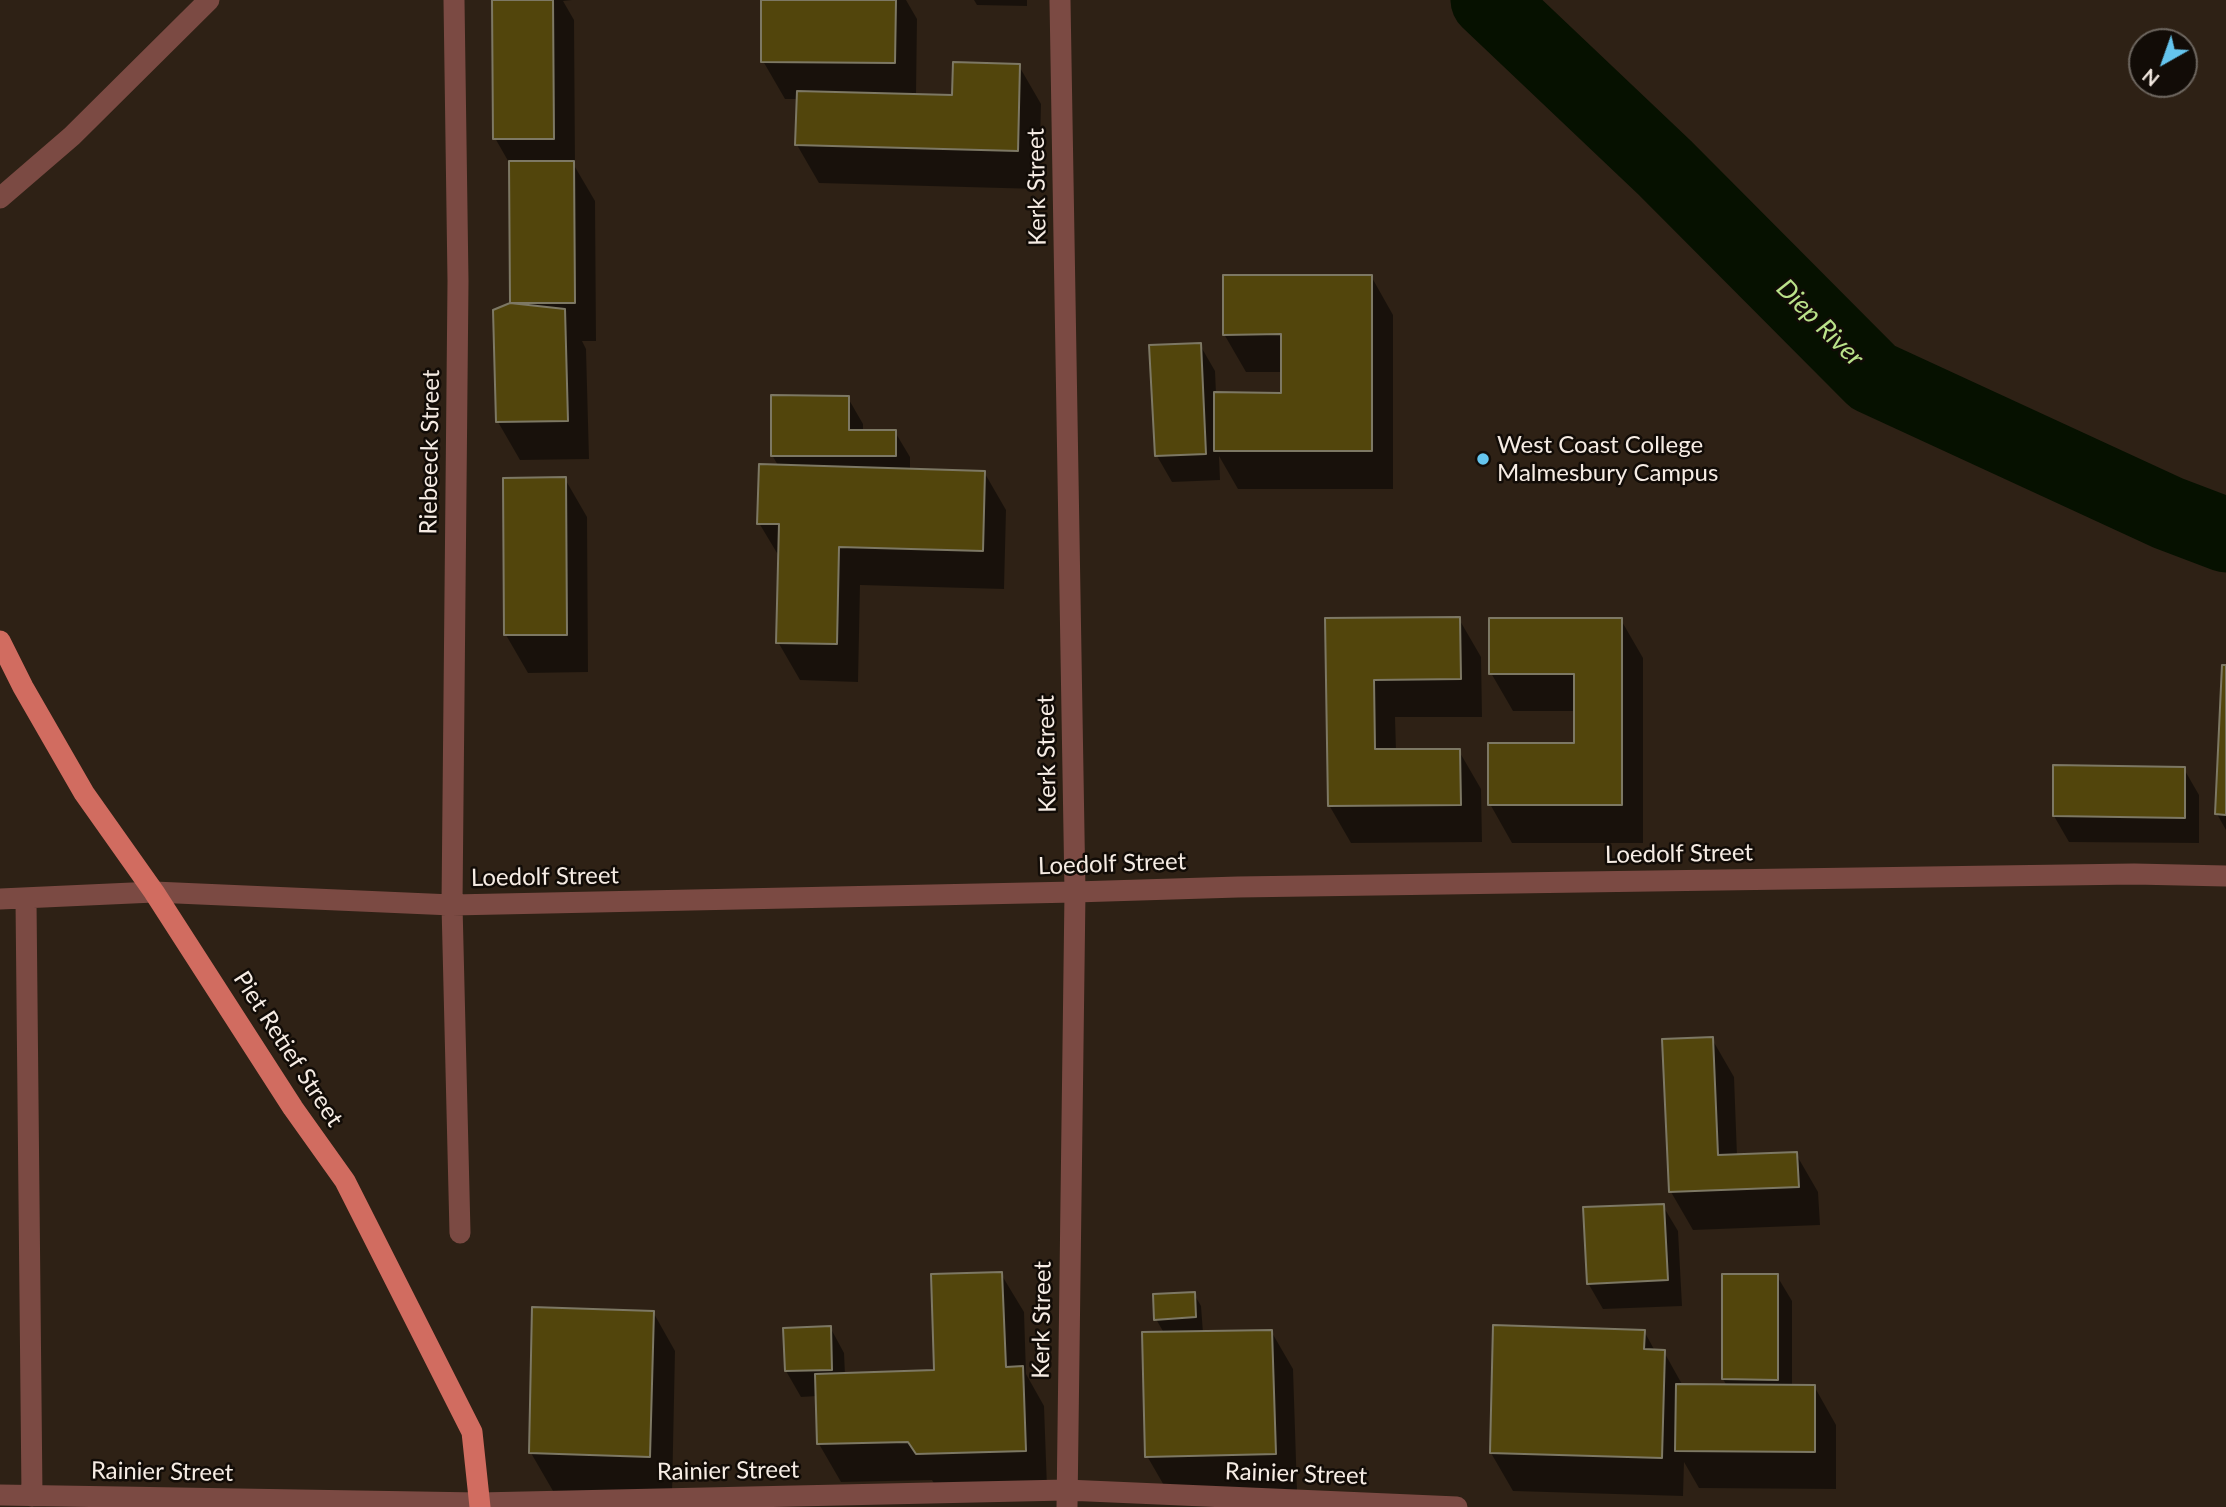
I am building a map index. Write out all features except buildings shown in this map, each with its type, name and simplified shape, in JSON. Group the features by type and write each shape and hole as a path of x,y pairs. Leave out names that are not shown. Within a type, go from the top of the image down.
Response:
{"main road":[{"name":"Piet Retief Street","path":"0,641 23,687 84,793 154,892 293,1108 345,1181 472,1432 480,1505"}],"street":[{"path":"0,198 72,136 209,0"},
{"name":"Riebeeck Street","path":"454,0 458,281 452,905 460,1233"},
{"name":"Kerk Street","path":"1060,0 1075,892 1067,1499"},
{"name":"Loedolf Street","path":"0,900 154,892 452,905 1238,887 2107,874 2226,876"},
{"path":"26,900 32,1496"},
{"name":"Rainier Street","path":"0,1495 480,1505 1067,1499 1457,1507"}],"shaded area":[{"path":"2226,510 2226,562 2168,513"}],"waterway":[{"name":"Diep River","path":"1488,0 1665,168 1873,377 2168,513 2226,535"}],"place":[{"name":"West Coast College Malmesbury Campus","path":"1483,459"}]}
